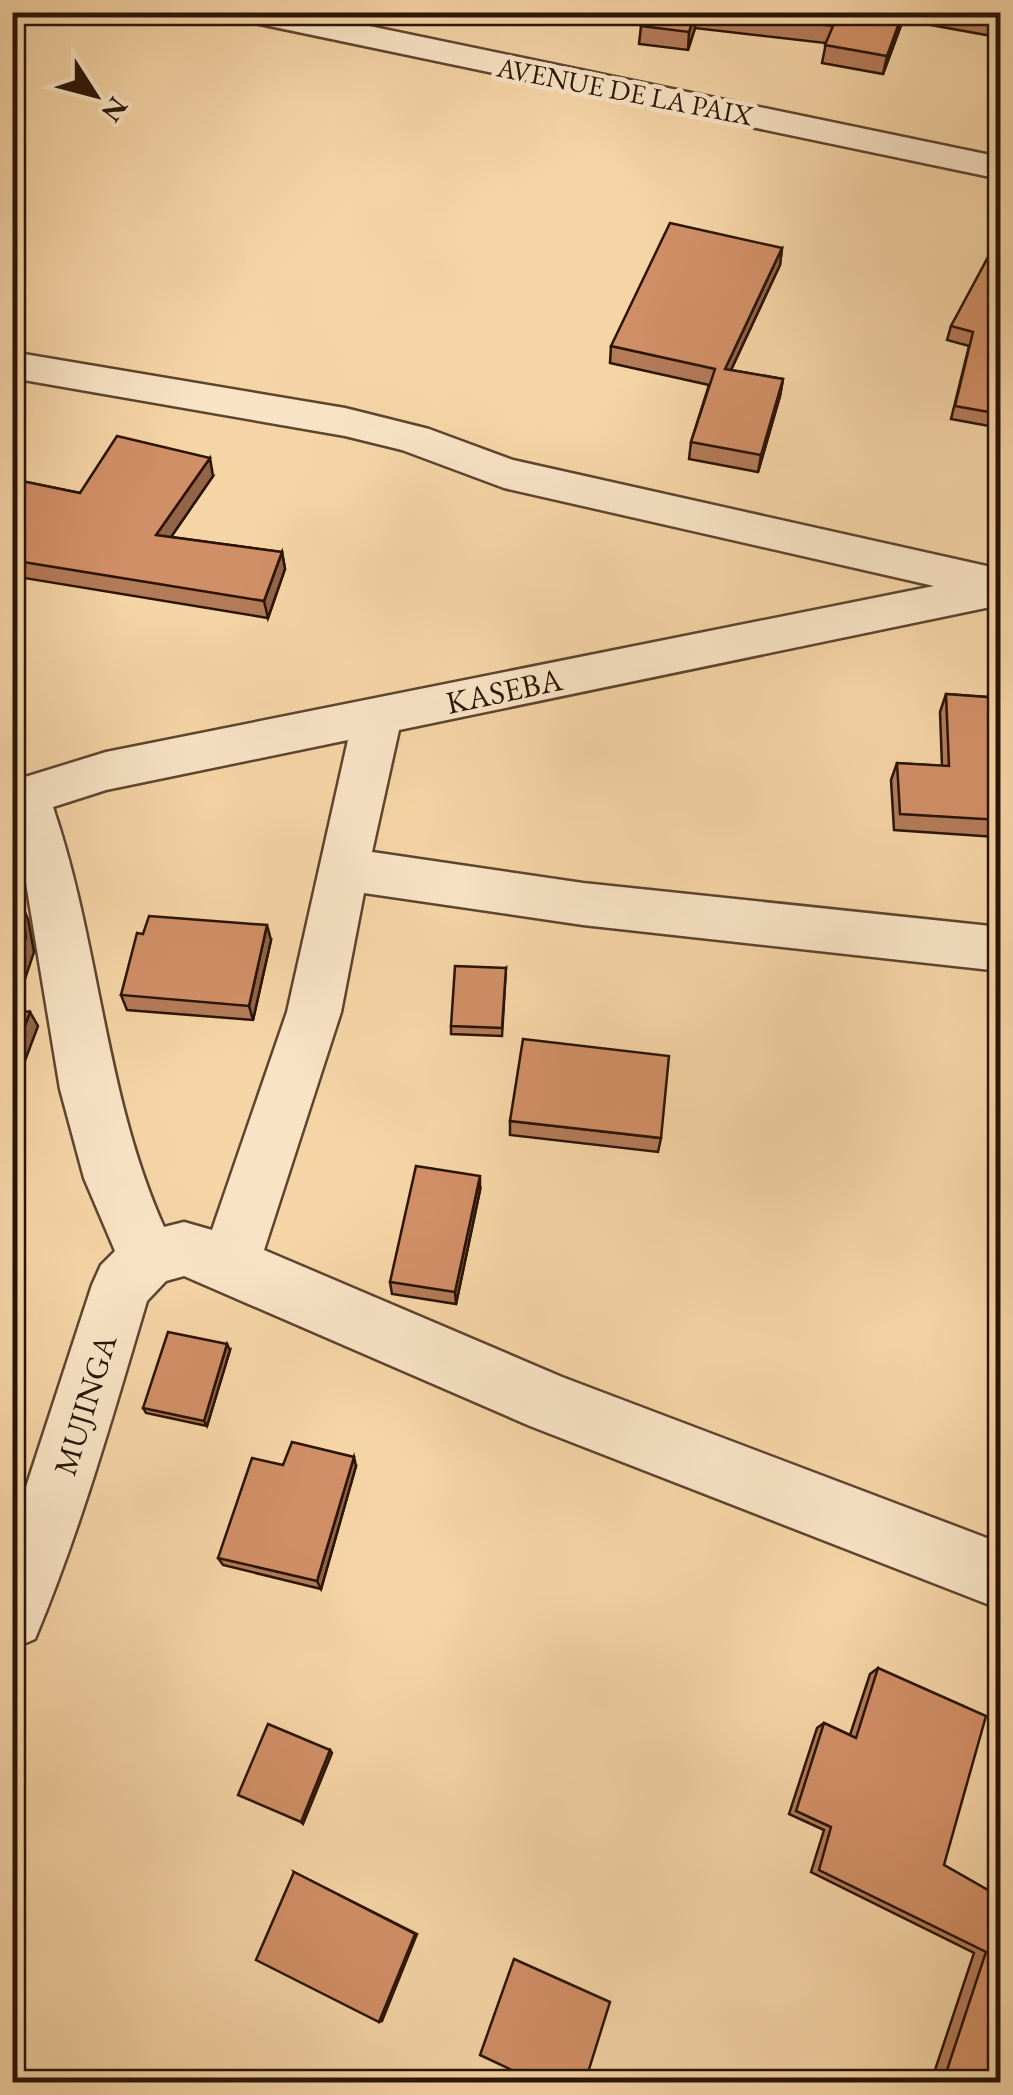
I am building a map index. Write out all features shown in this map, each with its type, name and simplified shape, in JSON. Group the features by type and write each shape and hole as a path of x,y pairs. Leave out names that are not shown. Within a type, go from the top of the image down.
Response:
{"street":[{"name":"AVENUE DE LA PAIX","path":"250,12 1000,168"},
{"path":"12,365 346,422 414,439 504,473 1000,587"},
{"name":"KASEBA","path":"18,802 106,772 1000,587"},
{"path":"230,1264 314,1012 378,716"},
{"path":"18,802 51,877 93,1107 113,1178 148,1258 184,1249 230,1264 552,1404 1000,1576"},
{"path":"343,869 583,904 1000,949"},
{"name":"MUJINGA","path":"12,1616 51,1514 122,1285 148,1258"}],"building":[{"path":"646,12 696,12 689,32 641,26"},
{"path":"719,12 903,12 887,56 825,45 833,26"},
{"path":"965,12 1000,12 1000,19"},
{"path":"670,223 782,248 725,369 783,379 761,455 691,442 715,369 611,346"},
{"path":"995,244 1000,245 1000,414 955,406 973,332 951,326"},
{"path":"117,436 210,458 156,535 282,552 264,601 17,561 21,555 12,553 12,479 80,493"},
{"path":"946,694 1000,698 1000,820 900,814 897,763 949,766"},
{"path":"12,902 21,903 26,937 12,980"},
{"path":"149,916 267,925 249,1006 121,995 137,933 143,934"},
{"path":"455,966 506,968 502,1028 451,1026"},
{"path":"12,1009 30,1012 12,1060"},
{"path":"523,1039 669,1056 661,1138 510,1121"},
{"path":"416,1166 480,1176 455,1292 390,1282"},
{"path":"168,1332 227,1344 204,1421 143,1408"},
{"path":"292,1442 354,1457 317,1581 218,1558 252,1458 283,1465"},
{"path":"878,1668 986,1716 944,1865 1000,1897 1000,2082 962,2082 946,2073 986,1952 819,1870 831,1827 796,1811 824,1723 856,1738"},
{"path":"268,1724 330,1750 301,1822 238,1795"},
{"path":"294,1872 415,1934 379,2022 256,1960"},
{"path":"514,1959 610,2002 585,2082 537,2082 480,2055"}]}
